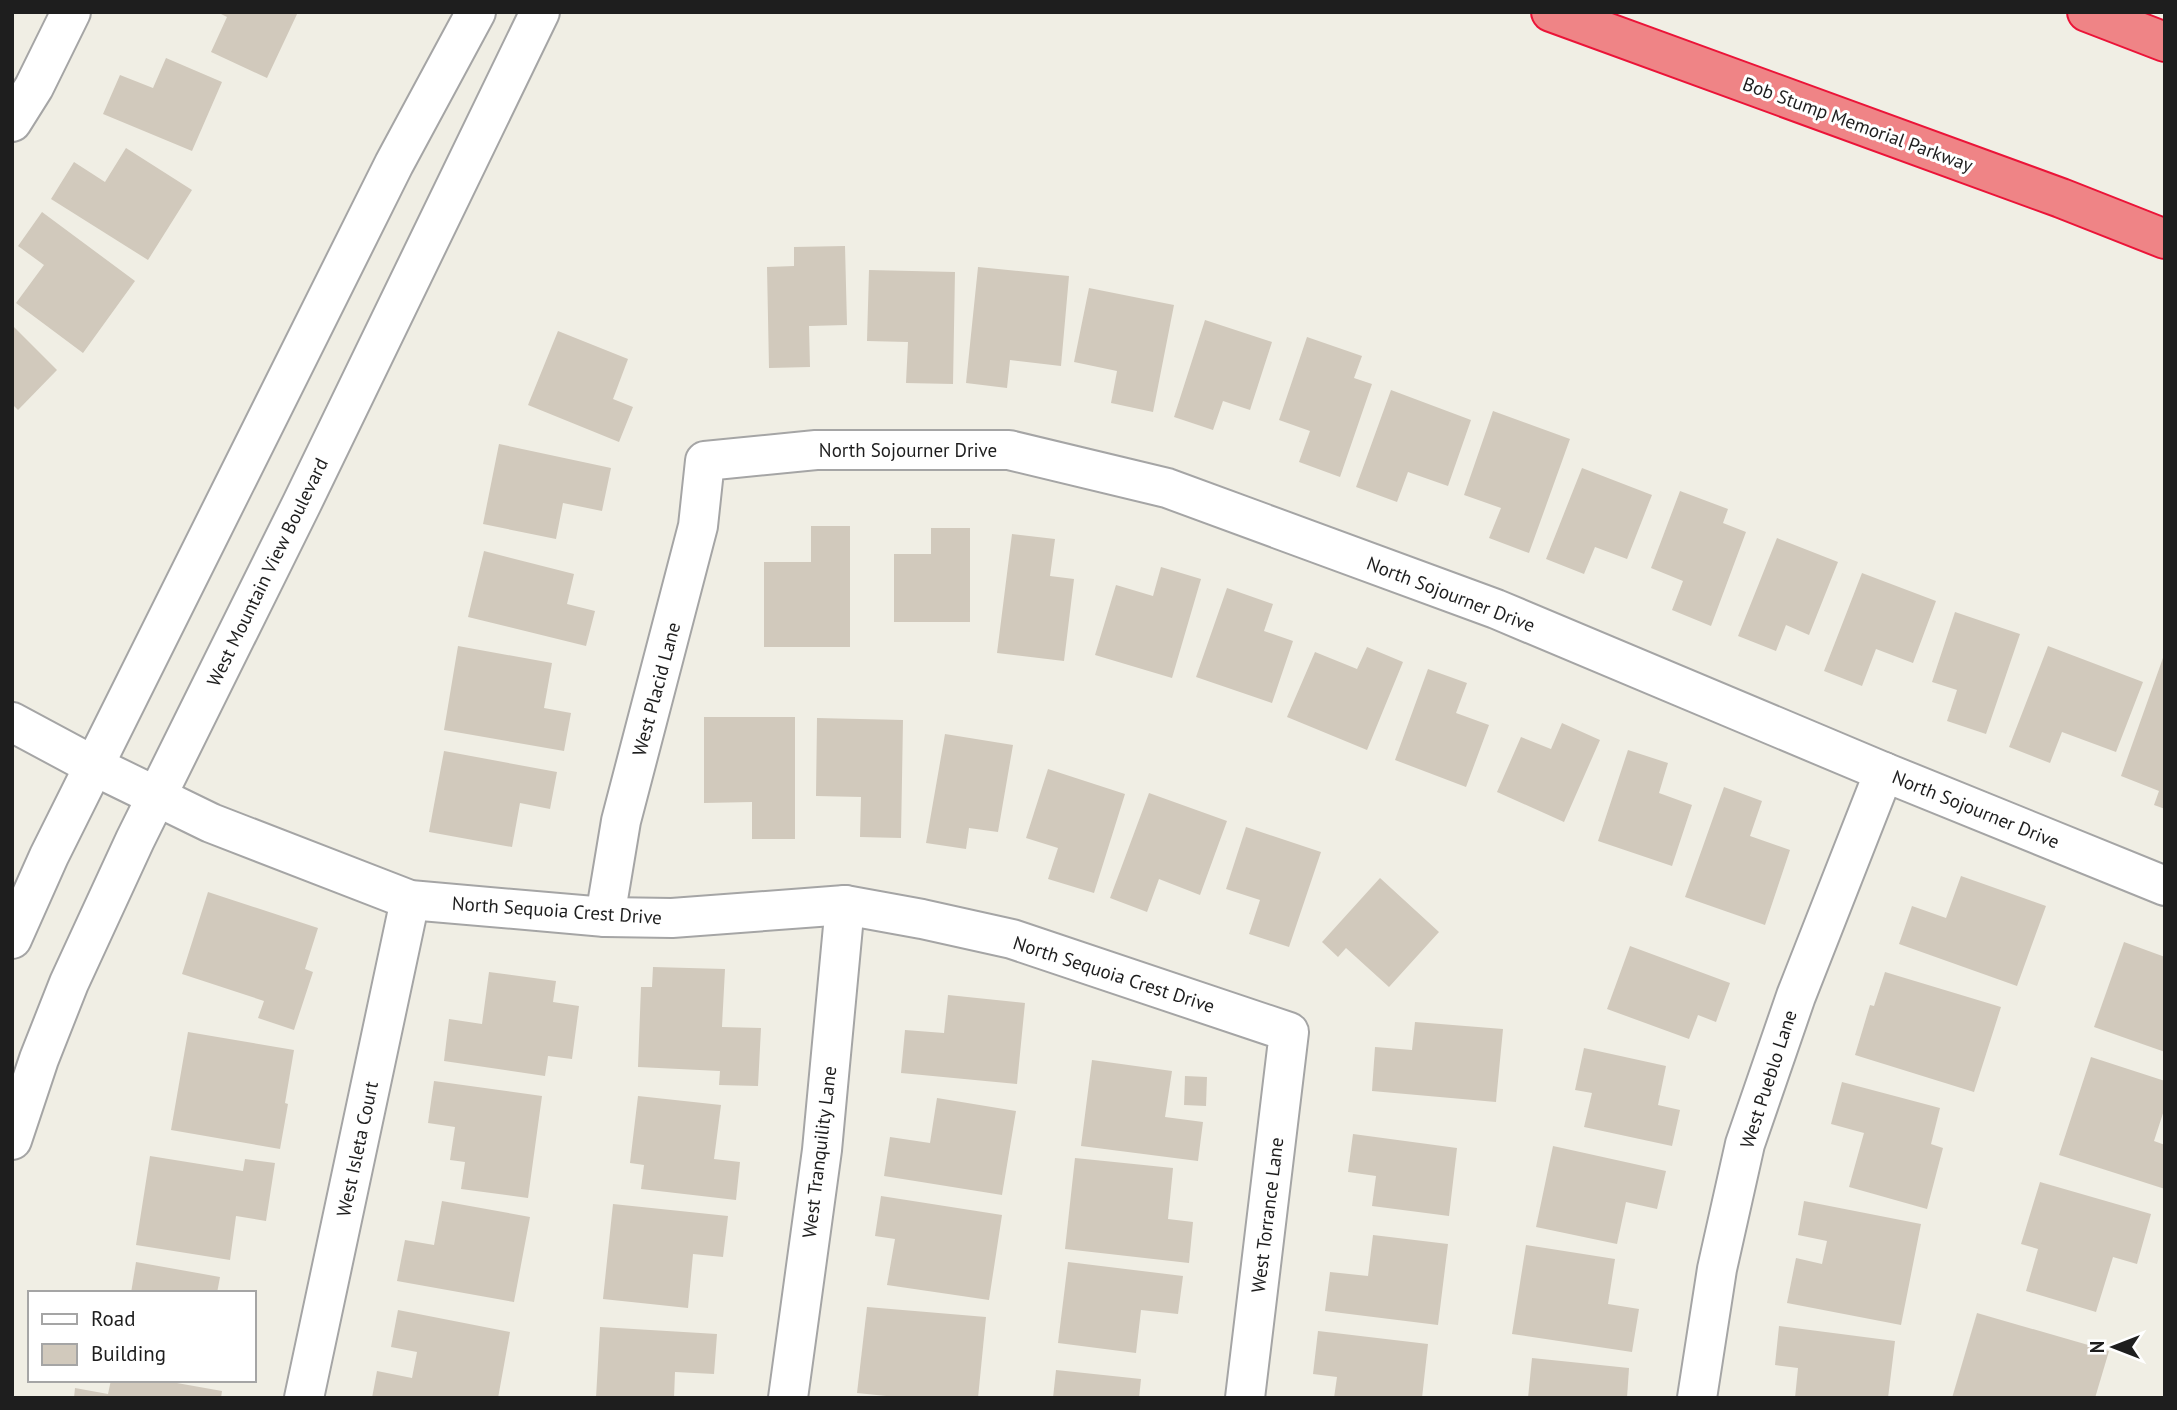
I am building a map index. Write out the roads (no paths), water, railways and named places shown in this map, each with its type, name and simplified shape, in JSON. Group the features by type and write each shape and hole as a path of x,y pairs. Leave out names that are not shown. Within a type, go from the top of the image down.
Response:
{"highway":[{"name":"Bob Stump Memorial Parkway","path":"1550,12 2035,188 2165,239"},
{"path":"2087,12 2165,42"}],"street":[{"path":"12,122 34,87 71,12"},
{"path":"12,939 49,856 394,164 476,12"},
{"name":"West Mountain View Boulevard","path":"12,1140 69,983 156,796 302,503 540,12"},
{"name":"North Sojourner Drive","path":"705,461 816,450 1009,450 1167,488 1496,609 1884,772 2165,886"},
{"name":"West Placid Lane","path":"605,917 621,821 698,526 705,461"},
{"name":"North Sequoia Crest Drive","path":"12,722 94,766 211,823 410,900 605,917 672,918 845,905 1012,939 1289,1032"},
{"name":"West Pueblo Lane","path":"1697,1398 1717,1269 1745,1144 1796,996 1884,772"},
{"name":"West Isleta Court","path":"304,1398 410,900"},
{"name":"West Tranquility Lane","path":"788,1398 822,1150 845,905"},
{"name":"West Torrance Lane","path":"1245,1398 1289,1032"}]}
